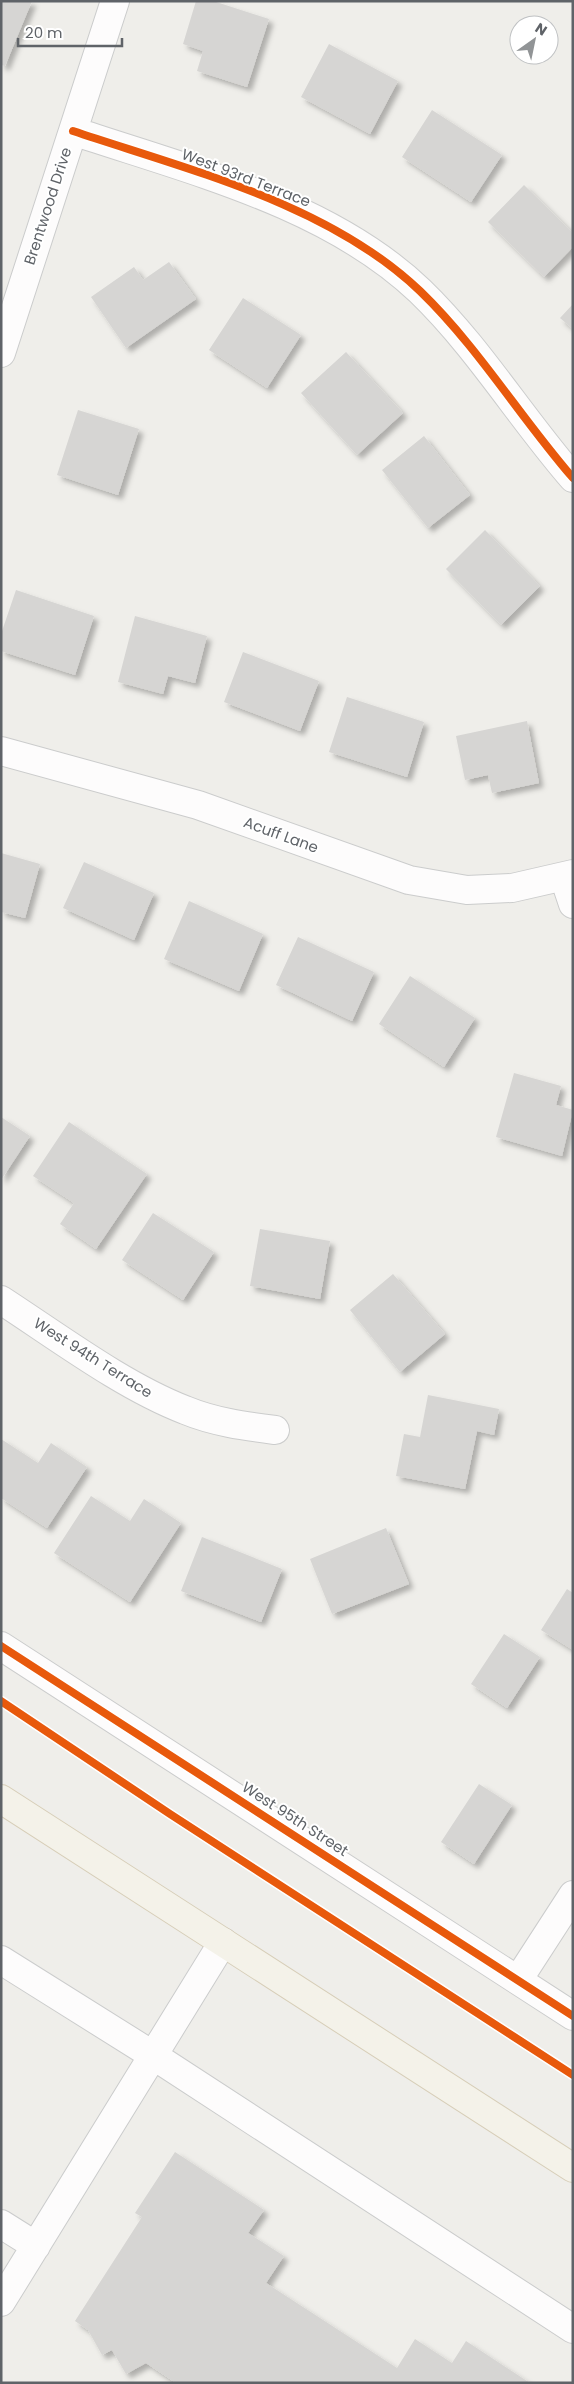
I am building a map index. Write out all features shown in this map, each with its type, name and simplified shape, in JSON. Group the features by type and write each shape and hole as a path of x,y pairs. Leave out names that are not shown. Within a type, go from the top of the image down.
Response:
{"main road":[{"path":"1,1799 573,2168"}],"street":[{"name":"Brentwood Drive","path":"1,353 115,1"},
{"name":"West 93rd Terrace","path":"73,131 246,189 307,214 369,251 418,289 455,327 553,455 573,478"},
{"name":"Acuff Lane","path":"1,751 198,805 410,880 467,890 512,888 568,876 573,904"},
{"name":"West 94th Terrace","path":"1,1300 145,1392 186,1411 231,1424 275,1430"},
{"name":"West 95th Street","path":"1,1646 573,2016"},
{"path":"518,1980 573,1895"},
{"path":"1,2302 223,1942"},
{"path":"1,1960 154,2056 573,2329"},
{"path":"1,2224 36,2246"}],"building":[{"path":"1,1 32,1 5,66 1,65"},
{"path":"196,1 213,1 269,19 247,87 197,71 203,51 183,44"},
{"path":"329,44 398,81 370,134 301,97"},
{"path":"432,110 502,155 471,202 402,157"},
{"path":"524,185 573,233 573,247 544,277 488,222"},
{"path":"169,262 196,299 126,348 91,297 134,267 143,280"},
{"path":"243,298 301,335 267,388 209,350"},
{"path":"573,304 573,329 560,318"},
{"path":"346,352 403,413 357,455 301,393"},
{"path":"78,410 139,429 118,495 57,475"},
{"path":"424,436 470,495 428,528 382,470"},
{"path":"485,530 540,586 501,625 446,569"},
{"path":"16,590 94,616 75,675 1,651 1,634"},
{"path":"135,616 207,636 195,683 168,676 163,694 118,682"},
{"path":"243,652 319,681 300,731 224,702"},
{"path":"347,697 424,722 407,777 329,752"},
{"path":"527,721 539,783 492,793 488,775 465,780 456,736"},
{"path":"1,853 40,864 25,918 1,912"},
{"path":"84,862 154,893 134,940 63,908"},
{"path":"189,901 263,934 239,991 164,959"},
{"path":"298,937 374,972 352,1021 276,985"},
{"path":"410,976 475,1018 444,1067 379,1024"},
{"path":"514,1073 561,1086 556,1105 573,1110 562,1156 496,1137"},
{"path":"1,1117 30,1136 1,1180"},
{"path":"69,1122 147,1174 96,1249 60,1224 74,1203 33,1176"},
{"path":"153,1213 214,1252 183,1300 122,1260"},
{"path":"260,1229 330,1241 320,1299 250,1286"},
{"path":"393,1274 445,1334 400,1372 350,1310"},
{"path":"428,1395 499,1409 494,1435 477,1431 465,1489 396,1476 404,1434 420,1437"},
{"path":"1,1439 38,1463 51,1443 87,1467 47,1528 1,1498"},
{"path":"91,1496 130,1521 144,1499 181,1523 130,1602 54,1553"},
{"path":"386,1528 409,1584 332,1614 310,1559"},
{"path":"202,1537 282,1569 261,1622 181,1591"},
{"path":"567,1589 573,1593 573,1650 541,1630"},
{"path":"504,1634 540,1657 507,1708 471,1684"},
{"path":"479,1784 512,1805 474,1864 441,1842"},
{"path":"175,2152 264,2210 248,2233 284,2256 266,2283 397,2368 415,2339 452,2363 466,2341 530,2383 176,2383 146,2363 126,2374 112,2350 102,2355 88,2330 75,2321 142,2217 135,2213"}],"cycle path":[{"path":"73,131 256,193 301,212 344,235 384,261 420,291 461,335 573,478"},
{"path":"1,1646 573,2016"},
{"path":"1,1701 170,1814 573,2075"}]}
